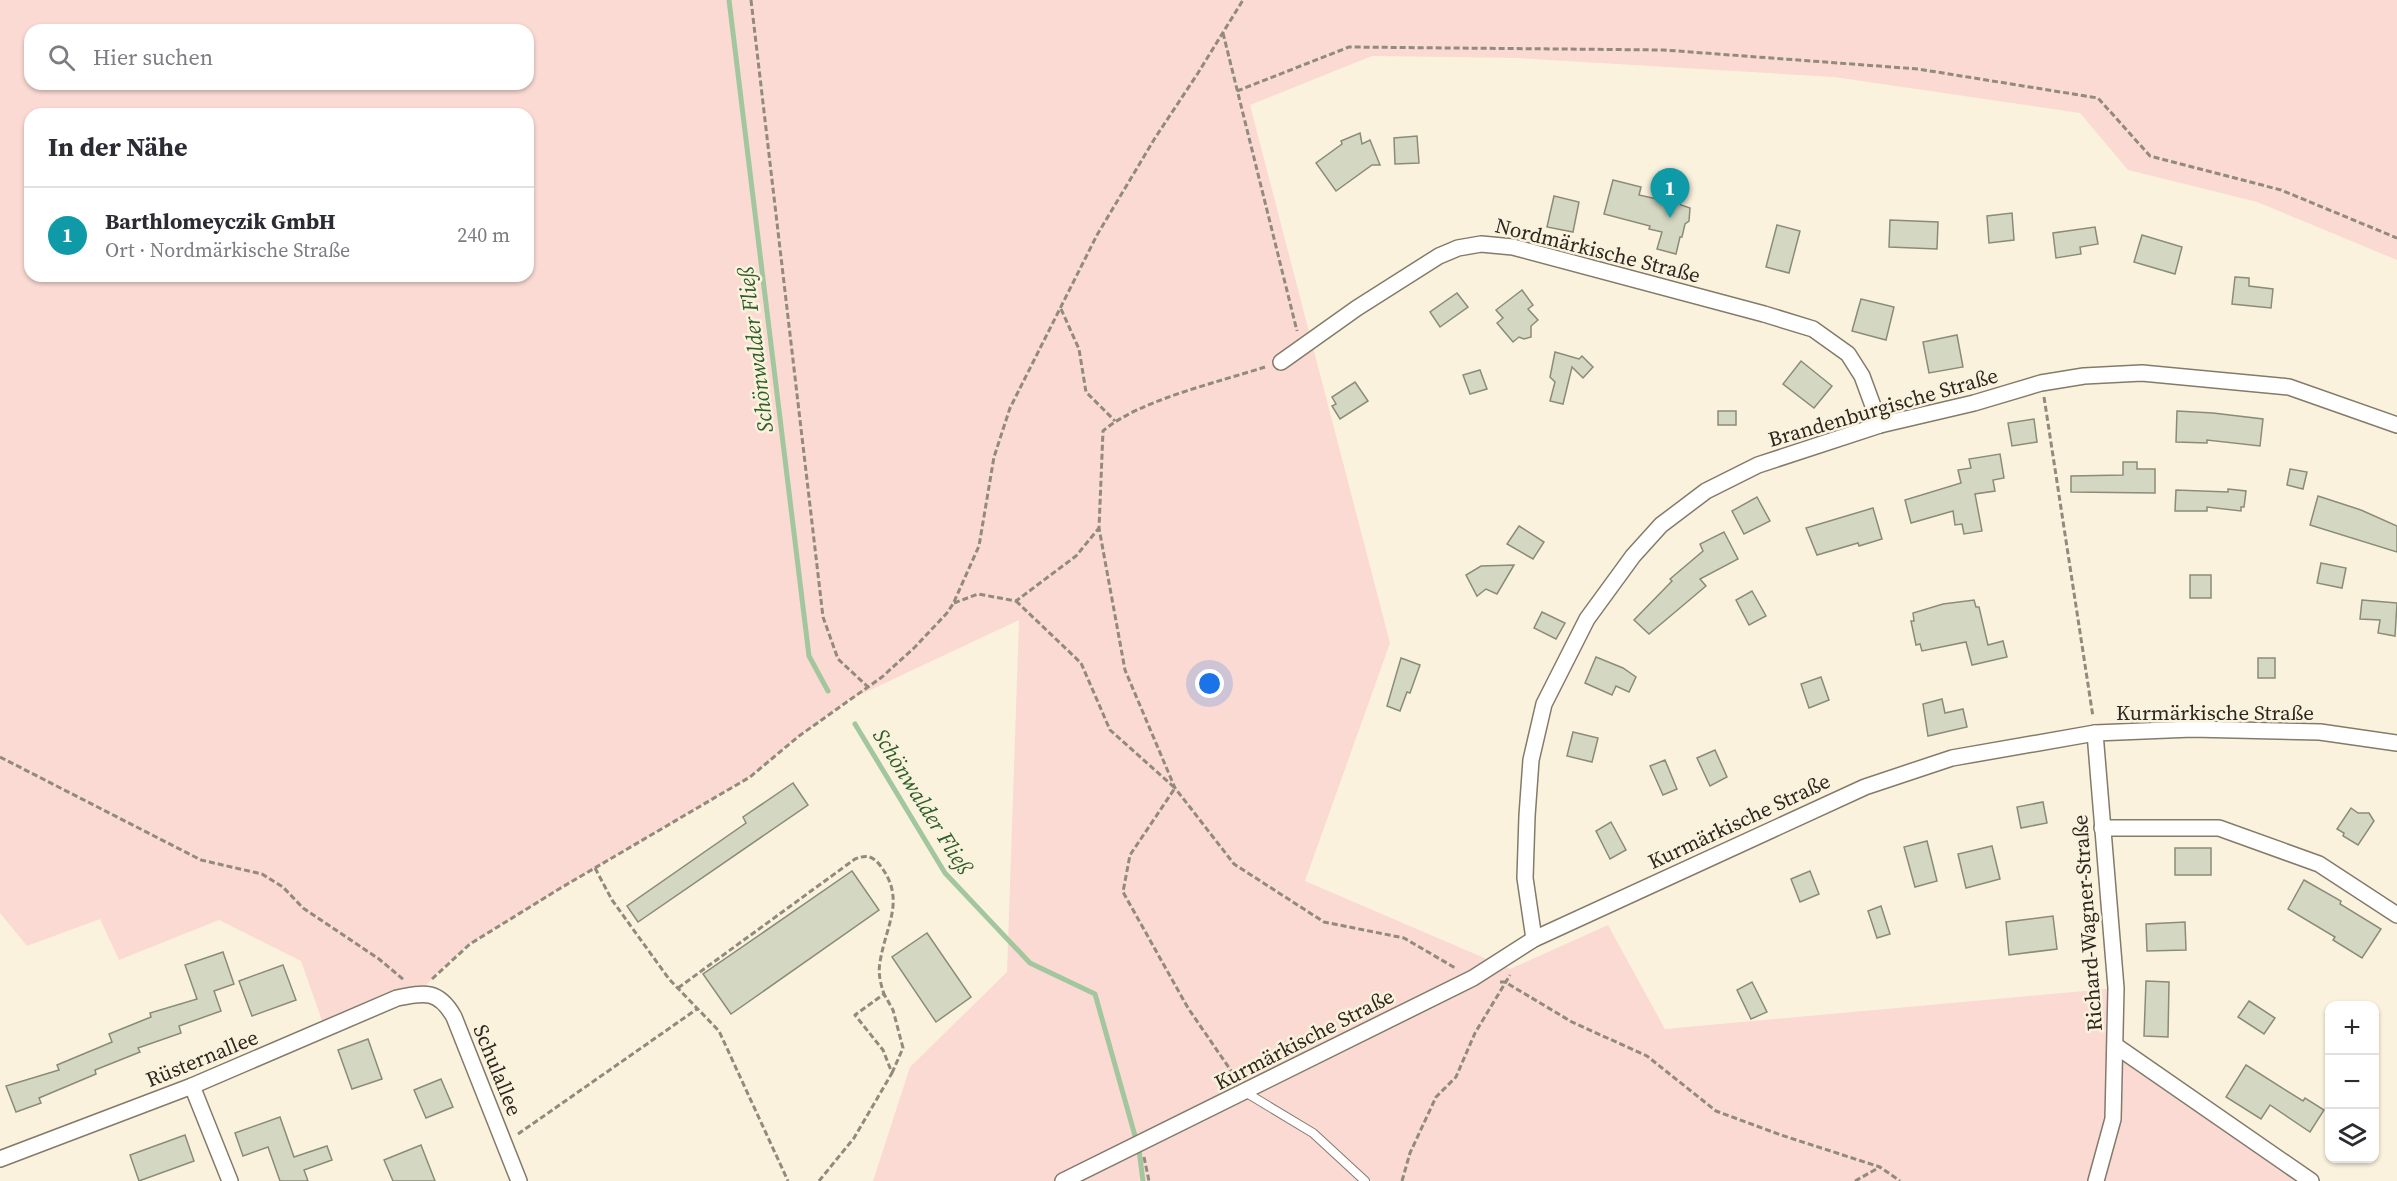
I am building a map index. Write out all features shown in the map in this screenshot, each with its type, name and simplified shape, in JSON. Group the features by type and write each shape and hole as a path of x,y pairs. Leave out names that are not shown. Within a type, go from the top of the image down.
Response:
{"street":[{"name":"Nordmärkische Straße","path":"1281,362 1357,308 1439,256 1458,248 1481,244 1513,247 1813,329 1848,354 1862,376 1880,425"},
{"name":"Brandenburgische Straße","path":"1534,939 1525,878 1531,760 1544,704 1587,619 1633,556 1661,525 1706,491 1758,465 1880,425 1974,403 2042,383 2084,376 2142,373 2289,387 2397,425"},
{"name":"Kurmärkische Straße","path":"1064,1181 1473,978 1534,939 1865,786 1952,758 2095,733 2192,729 2320,732 2397,743"},
{"name":"Richard-Wagner-Straße","path":"2095,733 2116,988 2113,1119 2096,1181"},
{"path":"2102,828 2218,828 2319,864 2397,915"},
{"name":"Rüsternallee","path":"0,1159 192,1086 397,998 419,993"},
{"name":"Schulallee","path":"419,993 433,995 446,1002 519,1181"},
{"path":"2116,1046 2311,1181"},
{"path":"192,1086 230,1181"}],"lane":[{"path":"1245,1092 1313,1133 1365,1181"}],"path":[{"path":"751,0 823,617 838,659 868,687"},
{"path":"0,757 201,860 262,874 283,887 303,908 379,959 419,993 442,968 470,944 750,777 799,736 868,687 915,647 953,604 979,546 988,487 1000,432 1010,408 1103,225 1155,138 1243,0"},
{"path":"1223,33 1301,348"},
{"path":"1237,91 1349,47 1664,50 1918,69 2098,98 2150,156 2281,190 2397,238"},
{"path":"1061,309 1079,349 1086,392 1114,422"},
{"path":"1175,788 1125,670 1099,528 1103,431 1125,415 1186,392 1281,362"},
{"path":"2042,383 2095,733"},
{"path":"1016,601 1076,556 1099,528"},
{"path":"953,604 978,594 1016,601 1081,663 1110,730 1175,788 1234,864 1324,922 1404,938 1473,978"},
{"path":"1175,788 1130,855 1123,892 1188,1008 1245,1092"},
{"path":"678,988 855,859 864,855 873,857 886,873 892,884 894,898 889,931 880,960 879,978 884,994 893,1010 903,1048 892,1073 854,1138 819,1181"},
{"path":"596,868 618,909 678,988 719,1031 788,1181"},
{"path":"1402,1181 1410,1153 1436,1097 1456,1077 1475,1033 1505,982 1572,1022 1647,1056 1716,1111 1781,1136 1880,1167 1900,1181"},
{"path":"884,994 855,1015 883,1050 892,1073"},
{"path":"504,1143 697,1008"},
{"path":"1142,1143 1149,1181"},
{"path":"1855,1181 1880,1167"}],"shaded area":[{"path":"0,0 2397,0 2397,260 2257,202 2128,170 2080,113 1834,77 1516,58 1372,56 1250,105 1390,643 1305,881 1510,969 1608,925 1665,1029 2116,988 2115,1056 2297,1181 873,1181 910,1067 1007,972 1019,620 849,700 799,736 750,777 470,944 442,968 419,993 325,1029 301,961 219,920 119,960 100,919 27,946 0,913"}],"building":[{"path":"1360,133 1362,144 1370,140 1380,165 1372,165 1336,191 1316,163 1342,144 1341,141"},
{"path":"1417,136 1419,163 1395,164 1394,138"},
{"path":"1613,180 1641,187 1639,195 1670,202 1677,198 1681,205 1690,208 1689,221 1685,224 1676,254 1657,249 1662,232 1649,229 1650,226 1604,214"},
{"path":"1554,196 1579,202 1573,232 1547,227"},
{"path":"2012,213 2014,240 1989,243 1987,216"},
{"path":"1890,220 1938,222 1937,249 1889,247"},
{"path":"1777,225 1800,231 1789,273 1766,267"},
{"path":"2095,227 2098,244 2080,247 2081,254 2056,258 2053,233"},
{"path":"2142,235 2182,247 2175,274 2134,262"},
{"path":"2235,277 2249,278 2249,286 2273,289 2271,308 2232,304"},
{"path":"1522,290 1533,305 1528,309 1538,320 1531,326 1531,337 1524,339 1519,337 1513,342 1497,323 1503,318 1496,310"},
{"path":"1457,293 1468,307 1440,327 1430,312"},
{"path":"1861,299 1894,307 1886,340 1852,331"},
{"path":"1957,335 1963,367 1929,373 1923,342"},
{"path":"1555,352 1579,359 1582,356 1593,367 1583,378 1572,367 1563,404 1550,401 1555,382 1550,377"},
{"path":"1801,361 1832,386 1814,408 1783,384"},
{"path":"1480,370 1487,389 1470,394 1463,375"},
{"path":"1355,382 1368,401 1340,419 1332,406 1336,404 1332,397"},
{"path":"1718,411 1736,411 1736,425 1718,425"},
{"path":"2177,411 2263,419 2260,446 2207,440 2207,443 2176,442"},
{"path":"2034,419 2037,442 2012,446 2008,423"},
{"path":"2000,454 2004,478 1993,480 1995,491 1975,494 1982,531 1964,534 1962,524 1955,525 1953,511 1911,523 1905,500 1961,483 1958,470 1971,468 1969,459"},
{"path":"2123,462 2137,462 2137,469 2155,469 2155,493 2071,492 2071,476 2123,475"},
{"path":"2290,469 2307,472 2303,489 2287,485"},
{"path":"2228,489 2246,491 2244,507 2241,507 2241,511 2207,507 2207,511 2175,511 2176,490 2228,492"},
{"path":"2318,496 2361,510 2397,526 2397,552 2310,525"},
{"path":"1757,497 1770,521 1744,534 1732,511"},
{"path":"1873,508 1882,539 1859,546 1858,543 1817,555 1806,528"},
{"path":"1519,526 1544,542 1533,559 1507,544"},
{"path":"1724,532 1738,559 1700,579 1706,586 1649,634 1634,620 1672,581 1670,579 1703,551 1700,544"},
{"path":"2321,563 2346,568 2342,588 2317,583"},
{"path":"1514,565 1497,594 1486,589 1477,596 1466,575 1481,566"},
{"path":"2190,575 2211,575 2211,598 2190,598"},
{"path":"1752,591 1766,616 1749,625 1736,600"},
{"path":"1974,600 1976,607 1979,607 1988,645 2003,641 2007,657 1972,665 1966,642 1922,651 1920,644 1916,645 1911,621 1914,621 1913,613 1943,604"},
{"path":"2362,600 2397,603 2395,636 2378,633 2380,620 2360,619"},
{"path":"1542,612 1565,623 1556,639 1534,628"},
{"path":"1596,657 1623,668 1636,677 1629,692 1616,686 1612,695 1585,683"},
{"path":"1401,658 1420,665 1410,693 1407,692 1400,711 1387,706"},
{"path":"2258,658 2275,658 2275,678 2258,678"},
{"path":"1821,677 1829,700 1809,708 1801,684"},
{"path":"1942,699 1945,713 1963,709 1967,727 1928,736 1923,704"},
{"path":"1573,732 1598,738 1592,762 1567,756"},
{"path":"1715,750 1727,777 1710,786 1697,758"},
{"path":"1665,760 1677,789 1663,795 1650,766"},
{"path":"793,783 808,805 638,922 627,906 746,823 743,817"},
{"path":"2043,802 2047,823 2021,828 2017,807"},
{"path":"2351,808 2358,813 2369,813 2374,821 2358,845 2343,836 2344,833 2337,829"},
{"path":"1611,822 1626,850 1610,859 1596,831"},
{"path":"1927,841 1937,881 1915,887 1904,847"},
{"path":"1992,846 2000,879 1966,888 1958,854"},
{"path":"2175,848 2211,848 2211,875 2175,875"},
{"path":"852,871 879,910 731,1014 703,974"},
{"path":"1810,871 1819,894 1800,902 1791,879"},
{"path":"2304,880 2341,901 2340,904 2381,929 2362,958 2333,940 2335,937 2288,909"},
{"path":"1881,906 1890,934 1877,938 1868,911"},
{"path":"2053,916 2057,949 2009,955 2006,922"},
{"path":"2185,922 2186,950 2147,951 2146,924"},
{"path":"927,933 971,997 936,1022 892,957"},
{"path":"223,952 234,984 214,991 221,1011 179,1026 181,1033 138,1048 140,1052 95,1070 96,1074 39,1098 41,1103 16,1112 6,1086 59,1070 57,1065 112,1042 109,1034 151,1017 150,1013 197,999 185,965"},
{"path":"283,965 296,1000 252,1016 239,981"},
{"path":"2146,981 2169,982 2168,1037 2144,1036"},
{"path":"1752,982 1767,1012 1751,1019 1737,990"},
{"path":"2249,1001 2275,1018 2264,1034 2238,1017"},
{"path":"368,1039 382,1079 352,1089 338,1050"},
{"path":"2246,1065 2303,1101 2305,1098 2324,1110 2310,1132 2270,1105 2261,1119 2226,1097"},
{"path":"441,1079 453,1107 426,1118 414,1090"},
{"path":"280,1117 294,1157 327,1146 332,1160 304,1170 308,1181 280,1181 268,1147 243,1156 235,1133"},
{"path":"185,1135 194,1161 139,1181 130,1155"},
{"path":"421,1145 435,1181 393,1181 384,1160"}],"waterway":[{"name":"Schönwalder Fließ","path":"729,0 809,656 828,691"},
{"name":"Schönwalder Fließ","path":"855,724 945,873 1030,963 1095,994 1139,1150 1143,1181"}],"place":[{"name":"Barthlomeyczik GmbH","path":"1670,218"}]}
